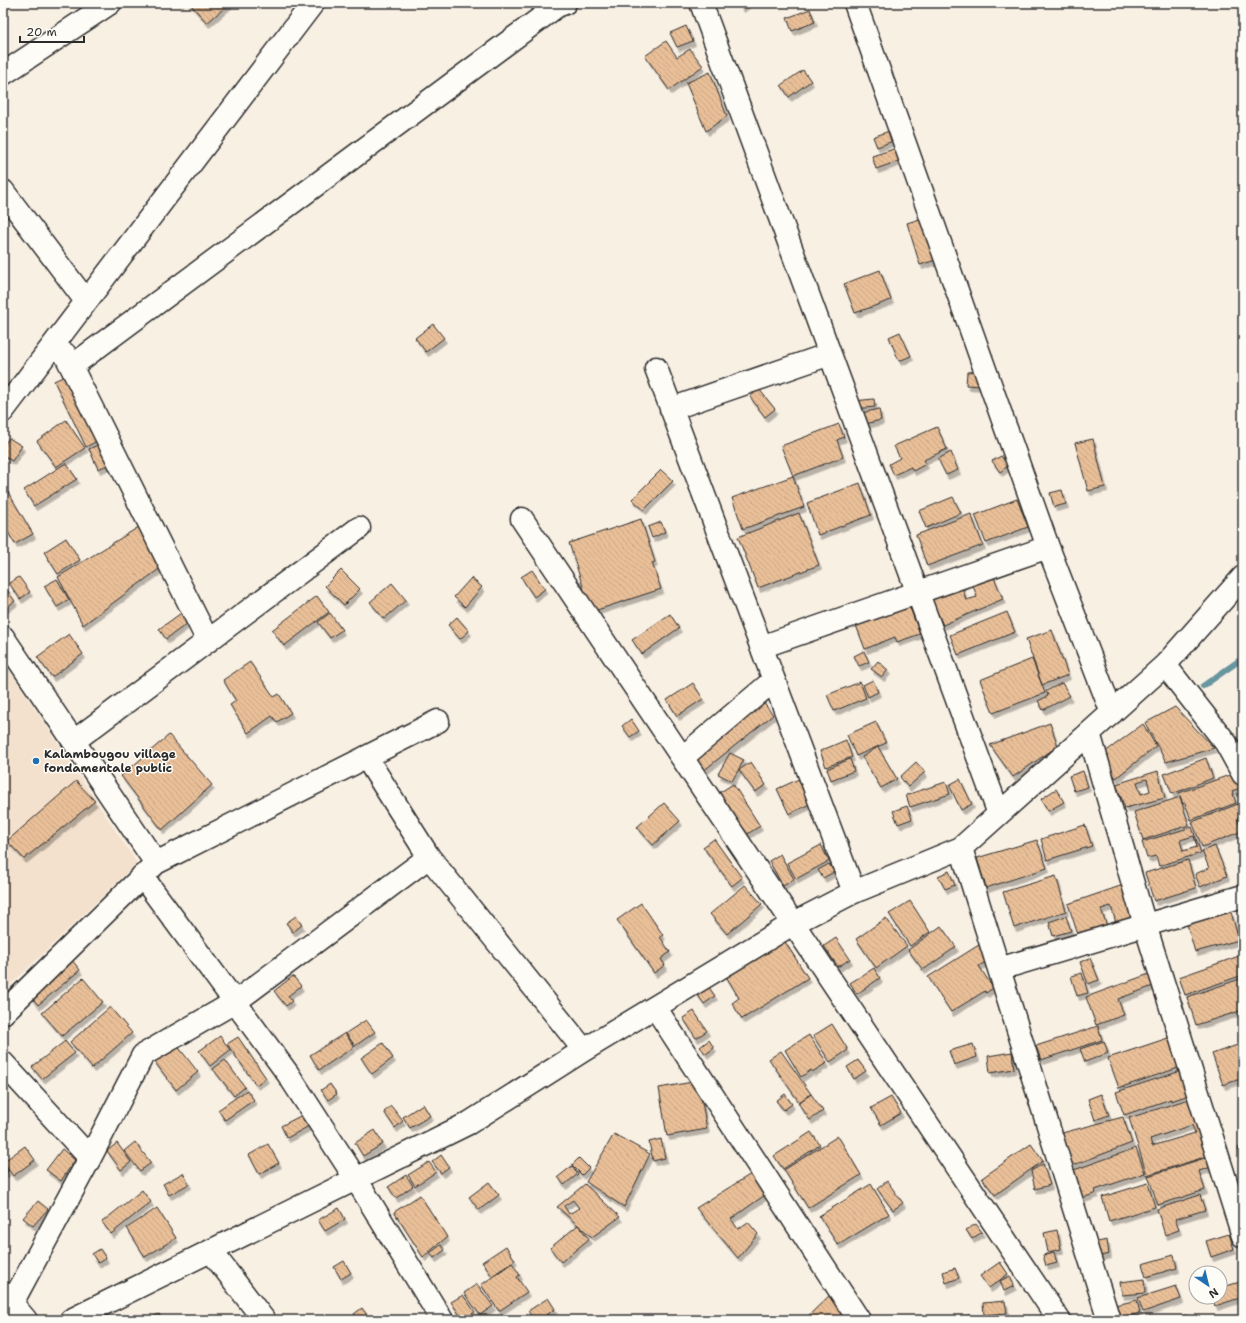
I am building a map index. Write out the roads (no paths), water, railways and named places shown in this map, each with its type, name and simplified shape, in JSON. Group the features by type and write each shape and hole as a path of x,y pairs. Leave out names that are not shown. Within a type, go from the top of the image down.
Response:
{"street":[{"path":"3,74 110,3"},
{"path":"3,411 313,3"},
{"path":"702,3 998,814"},
{"path":"855,3 1048,547 1112,713"},
{"path":"72,366 559,4"},
{"path":"3,191 86,301"},
{"path":"58,338 208,641"},
{"path":"671,409 830,354"},
{"path":"656,368 854,892"},
{"path":"522,519 1059,1320"},
{"path":"74,741 359,528"},
{"path":"761,647 1048,547"},
{"path":"71,1320 469,1123 584,1050 794,923 854,892 961,848 1165,665 1243,577"},
{"path":"3,636 74,741 149,869 236,1002 288,1074 356,1179 442,1320"},
{"path":"1165,665 1226,743 1243,774"},
{"path":"683,757 774,680"},
{"path":"3,1012 149,869 438,721"},
{"path":"1090,733 1145,925 1243,1236"},
{"path":"366,757 429,857 584,1050"},
{"path":"961,848 1110,1320"},
{"path":"26,1320 8,1298 90,1158 143,1055 236,1002 429,857"},
{"path":"998,968 1243,896"},
{"path":"655,1007 859,1320"},
{"path":"3,1063 90,1158"},
{"path":"211,1251 264,1320"}],"waterway":[{"path":"1203,686 1243,658"}],"place":[{"name":"Kalambougou village fondamentale public","path":"36,761"}]}
